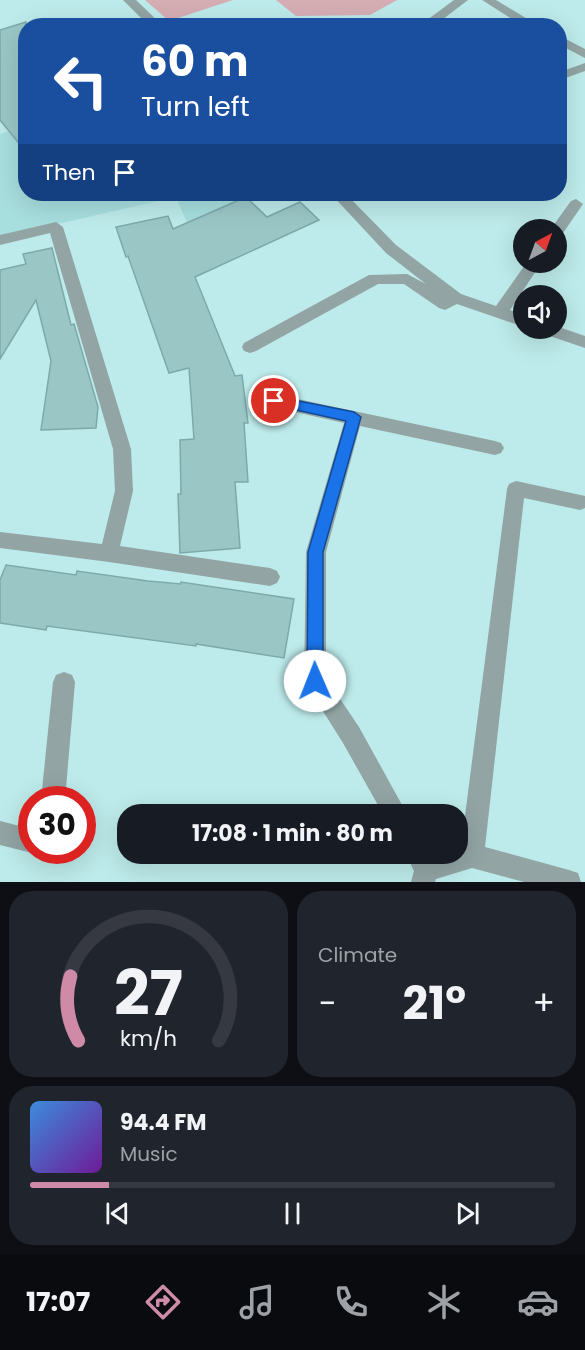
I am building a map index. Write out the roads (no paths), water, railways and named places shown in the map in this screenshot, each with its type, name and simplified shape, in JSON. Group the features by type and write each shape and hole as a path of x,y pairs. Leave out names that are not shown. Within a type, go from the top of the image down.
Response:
{"street":[{"path":"129,0 148,18"},
{"path":"436,18 462,0"},
{"path":"488,0 519,18"},
{"path":"567,44 585,54"},
{"path":"567,73 585,67"},
{"path":"345,201 391,249 455,298 513,317"},
{"path":"565,219 576,204"},
{"path":"0,240 56,226 122,449 124,491 109,553"},
{"path":"500,313 527,273"},
{"path":"250,347 375,279 407,279 445,304 455,298"},
{"path":"567,336 585,342"},
{"path":"274,401 495,448"},
{"path":"354,417 316,552 315,681 351,735 390,804"},
{"path":"472,855 516,489 580,501"},
{"path":"0,540 109,553 270,577"},
{"path":"54,786 64,682"},
{"path":"0,833 18,838"},
{"path":"422,869 472,855 569,882"}]}
